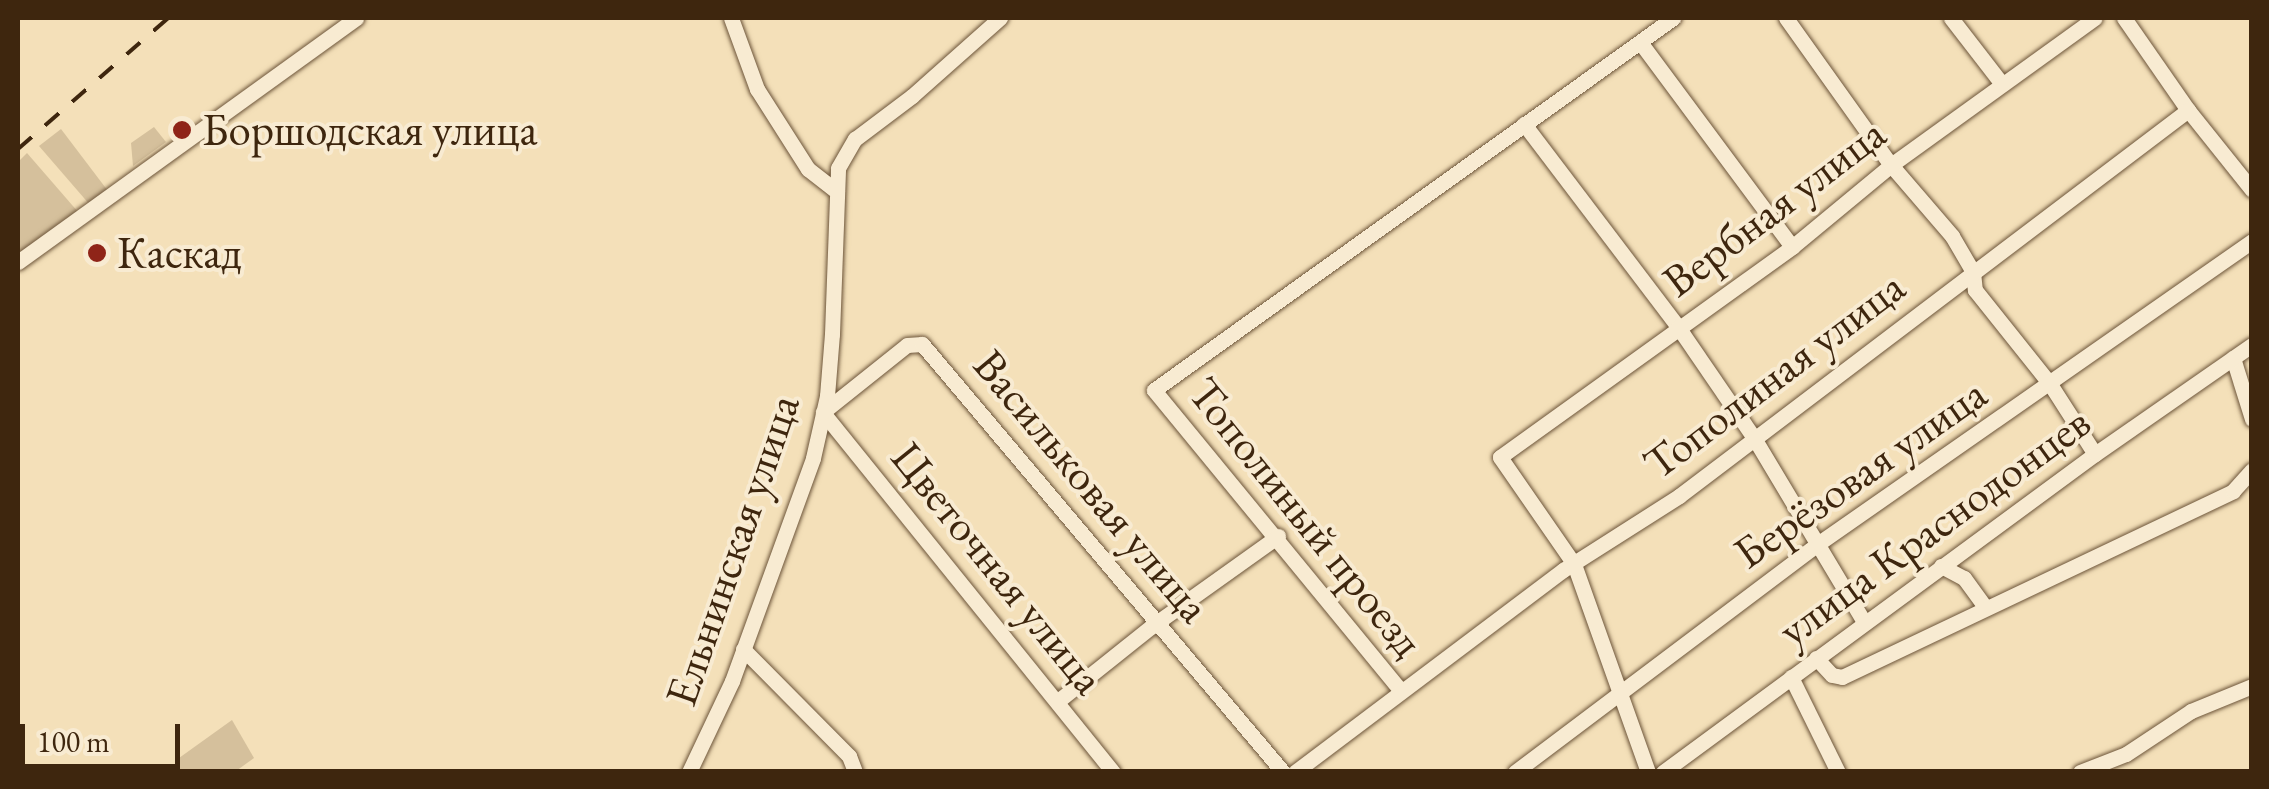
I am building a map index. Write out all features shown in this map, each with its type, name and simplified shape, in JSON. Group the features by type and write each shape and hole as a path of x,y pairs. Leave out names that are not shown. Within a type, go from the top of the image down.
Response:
{"street":[{"path":"18,262 356,18"},
{"path":"731,18 758,89 808,169 837,192"},
{"name":"Ельнинская улица","path":"689,772 743,649 814,458 824,412 832,334 838,168 855,139 912,96 1000,18"},
{"path":"1673,18 1524,124 1678,327 1754,438 1864,622"},
{"path":"1786,18 1891,165 1952,236 1974,272 1975,290 2050,384 2095,454"},
{"path":"1951,18 2002,84"},
{"name":"Вербная улица","path":"1574,564 1500,457 1792,247 1891,165 2095,18"},
{"path":"2124,18 2188,110 2252,190"},
{"path":"1640,42 1792,247"},
{"name":"Тополиная улица","path":"1296,772 1574,564 1679,496 2188,110"},
{"name":"Тополиный проезд","path":"1401,691 1278,536 1154,390 1524,124"},
{"name":"Берёзовая улица","path":"1515,772 1820,544 2252,241"},
{"name":"Васильковая улица","path":"824,412 907,345 922,344 1283,772"},
{"name":"улица Краснодонцев","path":"1664,772 2095,454 2252,345"},
{"path":"2233,358 2252,420"},
{"name":"Цветочная улица","path":"824,412 1113,772"},
{"path":"1816,658 1832,676 1842,676 2234,491 2252,470"},
{"path":"1058,701 1278,536"},
{"path":"1574,564 1618,697 1648,772"},
{"path":"1941,566 1964,578 1986,608"},
{"path":"743,649 849,756 855,772"},
{"path":"1791,677 1838,772"},
{"path":"2080,772 2126,754 2191,710 2252,686"}],"shaded area":[{"path":"154,127 166,142 133,166 131,143"},
{"path":"61,129 108,191 90,205 39,146"},
{"path":"27,153 79,213 18,257 18,162"},
{"path":"232,720 254,758 236,771 179,771 179,758"}],"railway":[{"path":"18,149 168,18"}],"place":[{"name":"Боршодская улица","path":"182,130"},
{"name":"Каскад","path":"97,253"}]}
